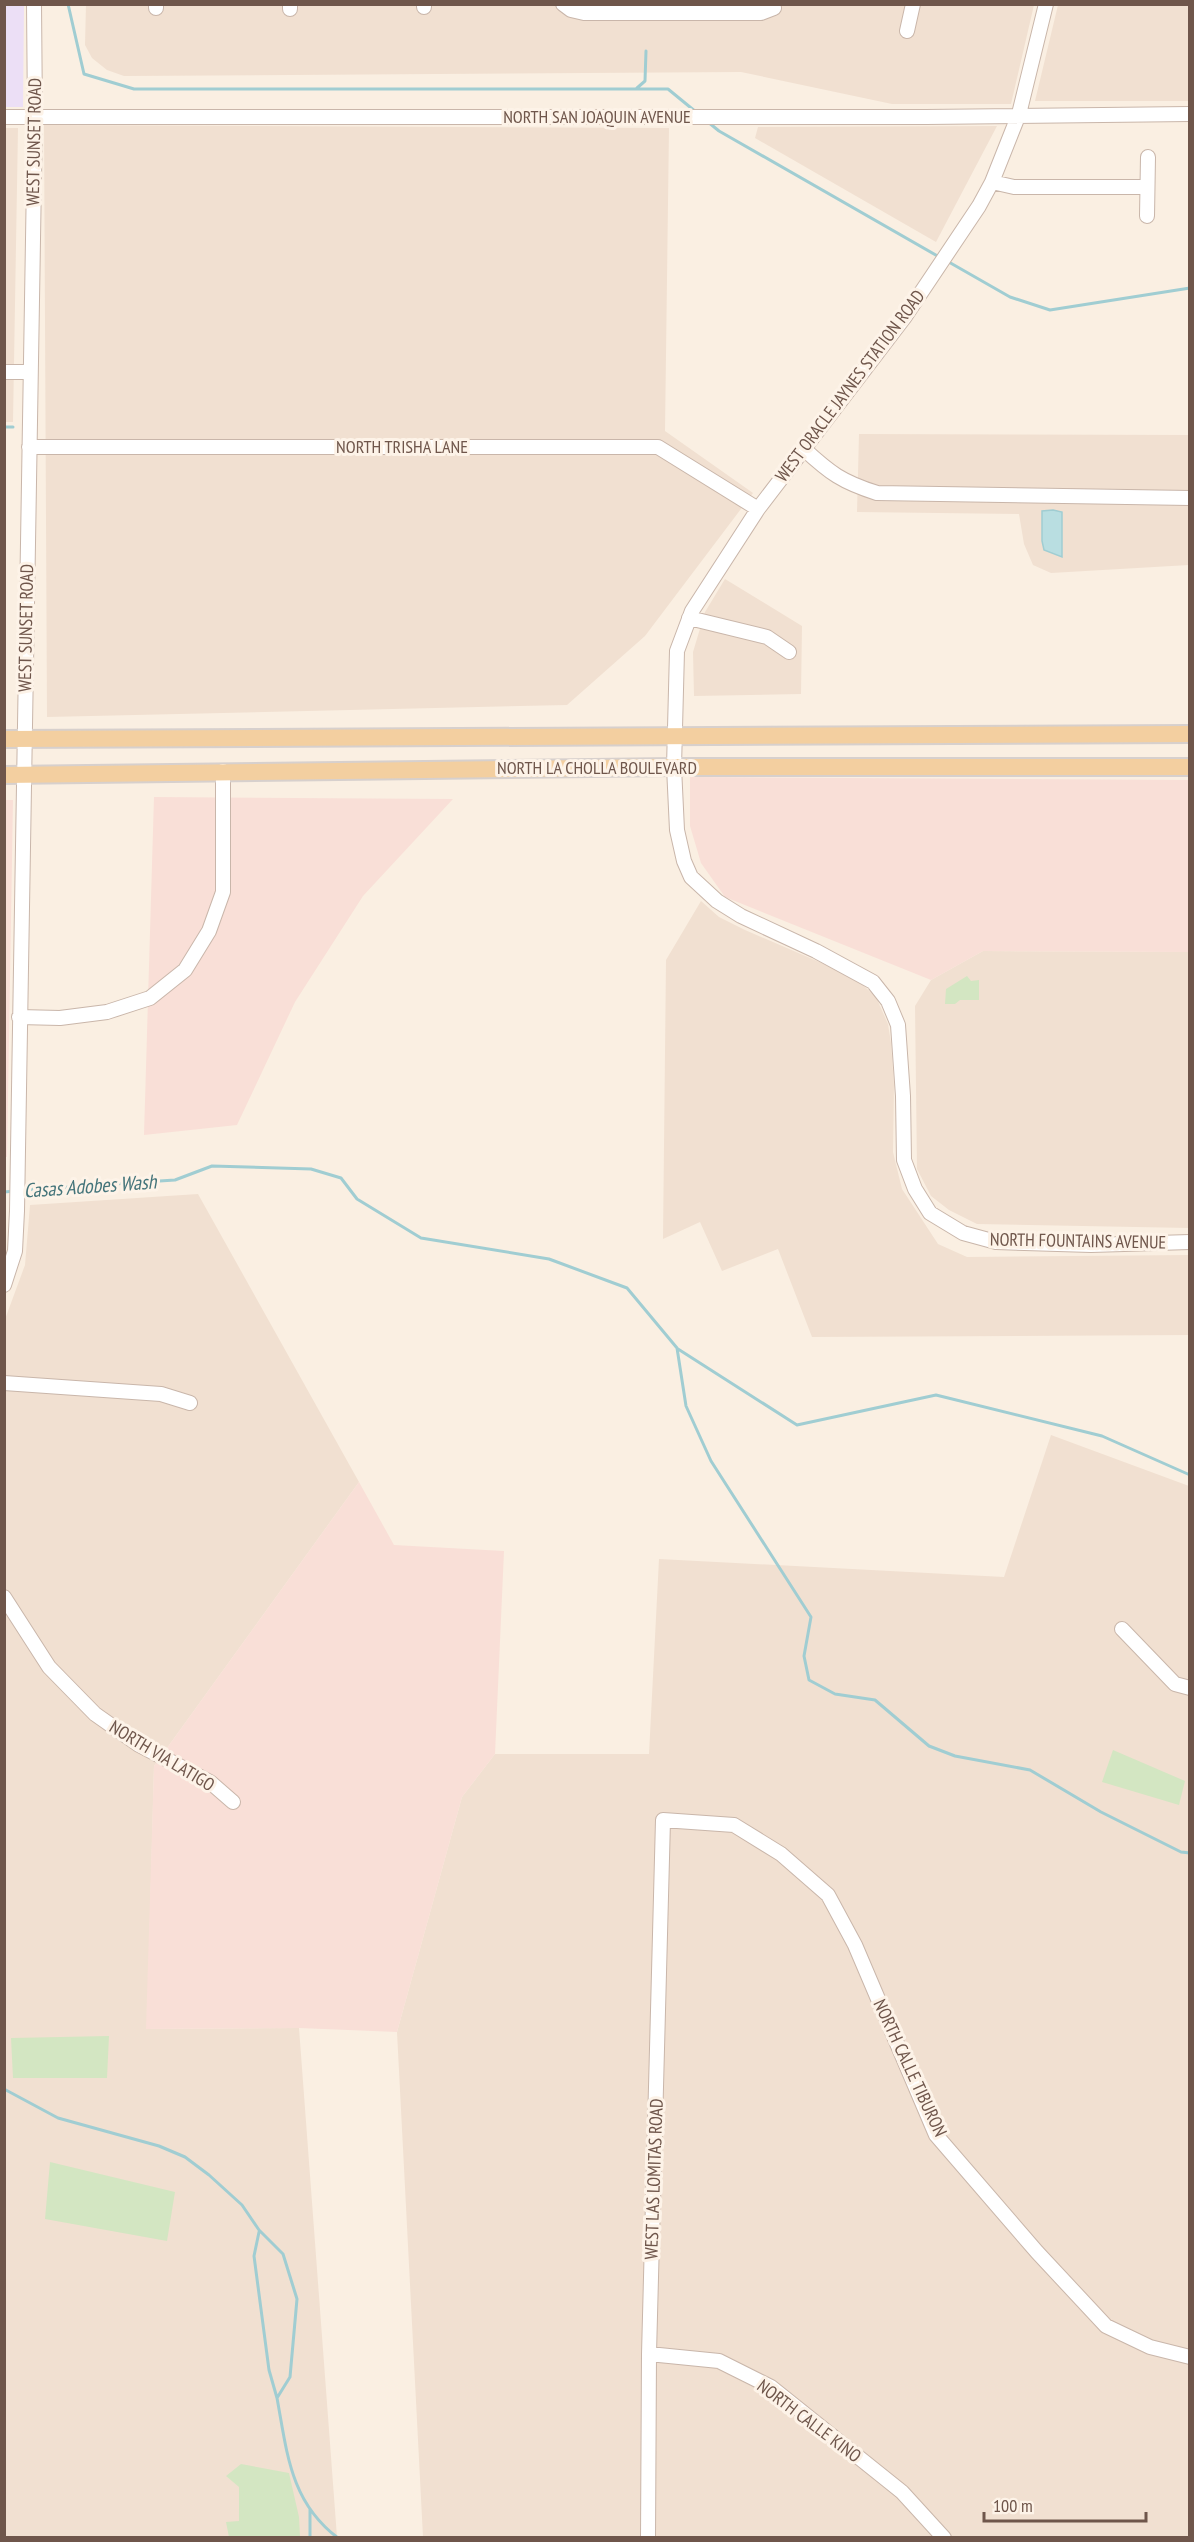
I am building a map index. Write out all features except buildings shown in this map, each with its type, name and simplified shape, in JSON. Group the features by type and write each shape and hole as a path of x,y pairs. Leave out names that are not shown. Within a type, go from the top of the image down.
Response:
{"main road":[{"name":"NORTH LA CHOLLA BOULEVARD","path":"4,739 1190,734"},
{"name":"NORTH LA CHOLLA BOULEVARD","path":"4,775 674,767 1190,767"}],"street":[{"name":"WEST SUNSET ROAD","path":"4,1284 15,1251 17,1211 35,118 34,4"},
{"path":"907,31 913,4"},
{"name":"WEST ORACLE JAYNES STATION ROAD","path":"674,767 677,651 689,618 758,509 904,318 979,206 992,182 1019,114 1046,4"},
{"path":"564,9 584,13 761,13 776,8"},
{"name":"NORTH SAN JOAQUIN AVENUE","path":"4,117 926,117 1019,114 1190,114"},
{"path":"1147,216 1148,157"},
{"path":"992,182 1014,187 1147,187"},
{"path":"4,372 30,372"},
{"name":"NORTH TRISHA LANE","path":"29,447 658,447 758,509"},
{"path":"804,448 828,471 847,483 877,493 969,492 1190,498"},
{"path":"689,618 738,626 767,637 789,652"},
{"name":"NORTH FOUNTAINS AVENUE","path":"674,767 676,830 684,861 692,877 717,901 741,916 816,951 873,982 888,1001 898,1025 903,1096 904,1160 915,1189 930,1213 963,1233 996,1242 1091,1245 1190,1242"},
{"path":"19,1017 60,1018 107,1012 150,998 184,970 209,931 223,892 223,771"},
{"path":"4,1383 160,1394 190,1403"},
{"name":"NORTH VIA LATIGO","path":"4,1597 49,1666 95,1714 139,1745 210,1782 232,1802"},
{"path":"1122,1629 1174,1684 1190,1688"},
{"name":"WEST LAS LOMITAS ROAD","path":"648,2538 649,2354 663,1820"},
{"name":"NORTH CALLE TIBURON","path":"663,1820 734,1825 781,1854 828,1895 855,1945 936,2135 1037,2252 1106,2326 1150,2347 1190,2357"},
{"name":"NORTH CALLE KINO","path":"649,2354 719,2361 771,2388 902,2492 944,2538"}],"shaded area":[{"path":"5,4 24,5 23,107 5,107"},
{"path":"86,4 1034,5 1011,104 892,104 741,72 124,76 107,70 92,58 85,45"},
{"path":"1058,5 1189,5 1189,101 1035,101"},
{"path":"44,125 669,128 665,431 753,493 645,636 567,705 47,717"},
{"path":"997,126 936,242 755,138 758,127"},
{"path":"4,128 18,128 13,422 5,422"},
{"path":"859,434 1189,435 1189,565 1051,573 1033,565 1024,544 1019,514 857,512"},
{"path":"725,579 802,626 801,694 694,696 693,652 705,612"},
{"path":"690,777 1189,780 1189,952 983,951 931,980 725,897 701,863 690,826"},
{"path":"154,797 453,799 363,896 295,1002 237,1125 144,1135"},
{"path":"5,800 13,800 7,1157 5,1157"},
{"path":"701,901 719,917 745,930 854,977 876,997 888,1024 891,1043 894,1085 893,1152 902,1189 938,1244 967,1257 1189,1255 1189,1335 812,1337 778,1249 722,1271 700,1222 663,1239 666,960"},
{"path":"983,951 1189,952 1189,1228 977,1224 949,1210 931,1196 917,1169 915,1006 931,980"},
{"path":"198,1194 359,1482 154,1766 147,2029 299,2028 337,2537 5,2537 4,1322 25,1265 30,1205"},
{"path":"1051,1435 1189,1486 1189,2537 423,2537 397,2032 462,1797 495,1754 649,1754 659,1559 1004,1577"},
{"path":"359,1482 394,1545 504,1551 495,1754 462,1797 397,2032 299,2028 146,2029 154,1766"}],"green space":[{"path":"967,976 971,981 979,980 979,1000 960,1000 955,1004 945,1004 946,989"},
{"path":"1113,1750 1185,1781 1179,1805 1102,1782"},
{"path":"109,2036 107,2078 13,2078 11,2038"},
{"path":"50,2162 175,2192 167,2241 45,2219"},
{"path":"241,2464 289,2473 299,2517 300,2537 229,2537 226,2522 239,2521 239,2487 226,2476"}],"water":[{"path":"1042,511 1062,512 1062,557 1044,550 1042,541"}],"waterway":[{"path":"68,4 84,74 134,89 668,89 696,112"},
{"path":"637,88 645,81 646,51"},
{"path":"708,122 719,131 941,258"},
{"path":"947,261 1010,297 1050,310 1190,288"},
{"path":"4,427 13,427"},
{"path":"21,1190 175,1180 212,1166 311,1169 341,1178 357,1199 421,1238 549,1259 627,1288 677,1348 686,1406 711,1461 811,1617 804,1656 809,1680 835,1694 875,1700 929,1746 955,1756 1030,1770 1101,1812 1181,1852 1190,1853"},
{"name":"Casas Adobes Wash","path":"4,1192 15,1191"},
{"path":"678,1349 797,1425 936,1395 1102,1436 1190,1475"},
{"path":"4,2089 58,2118 159,2146 185,2157 242,2205 259,2230 283,2254 297,2299 290,2377 277,2398 284,2438 293,2475 300,2492 322,2524 338,2538"},
{"path":"259,2232 254,2256 269,2370 277,2398"},
{"path":"310,2509 310,2538"}]}
